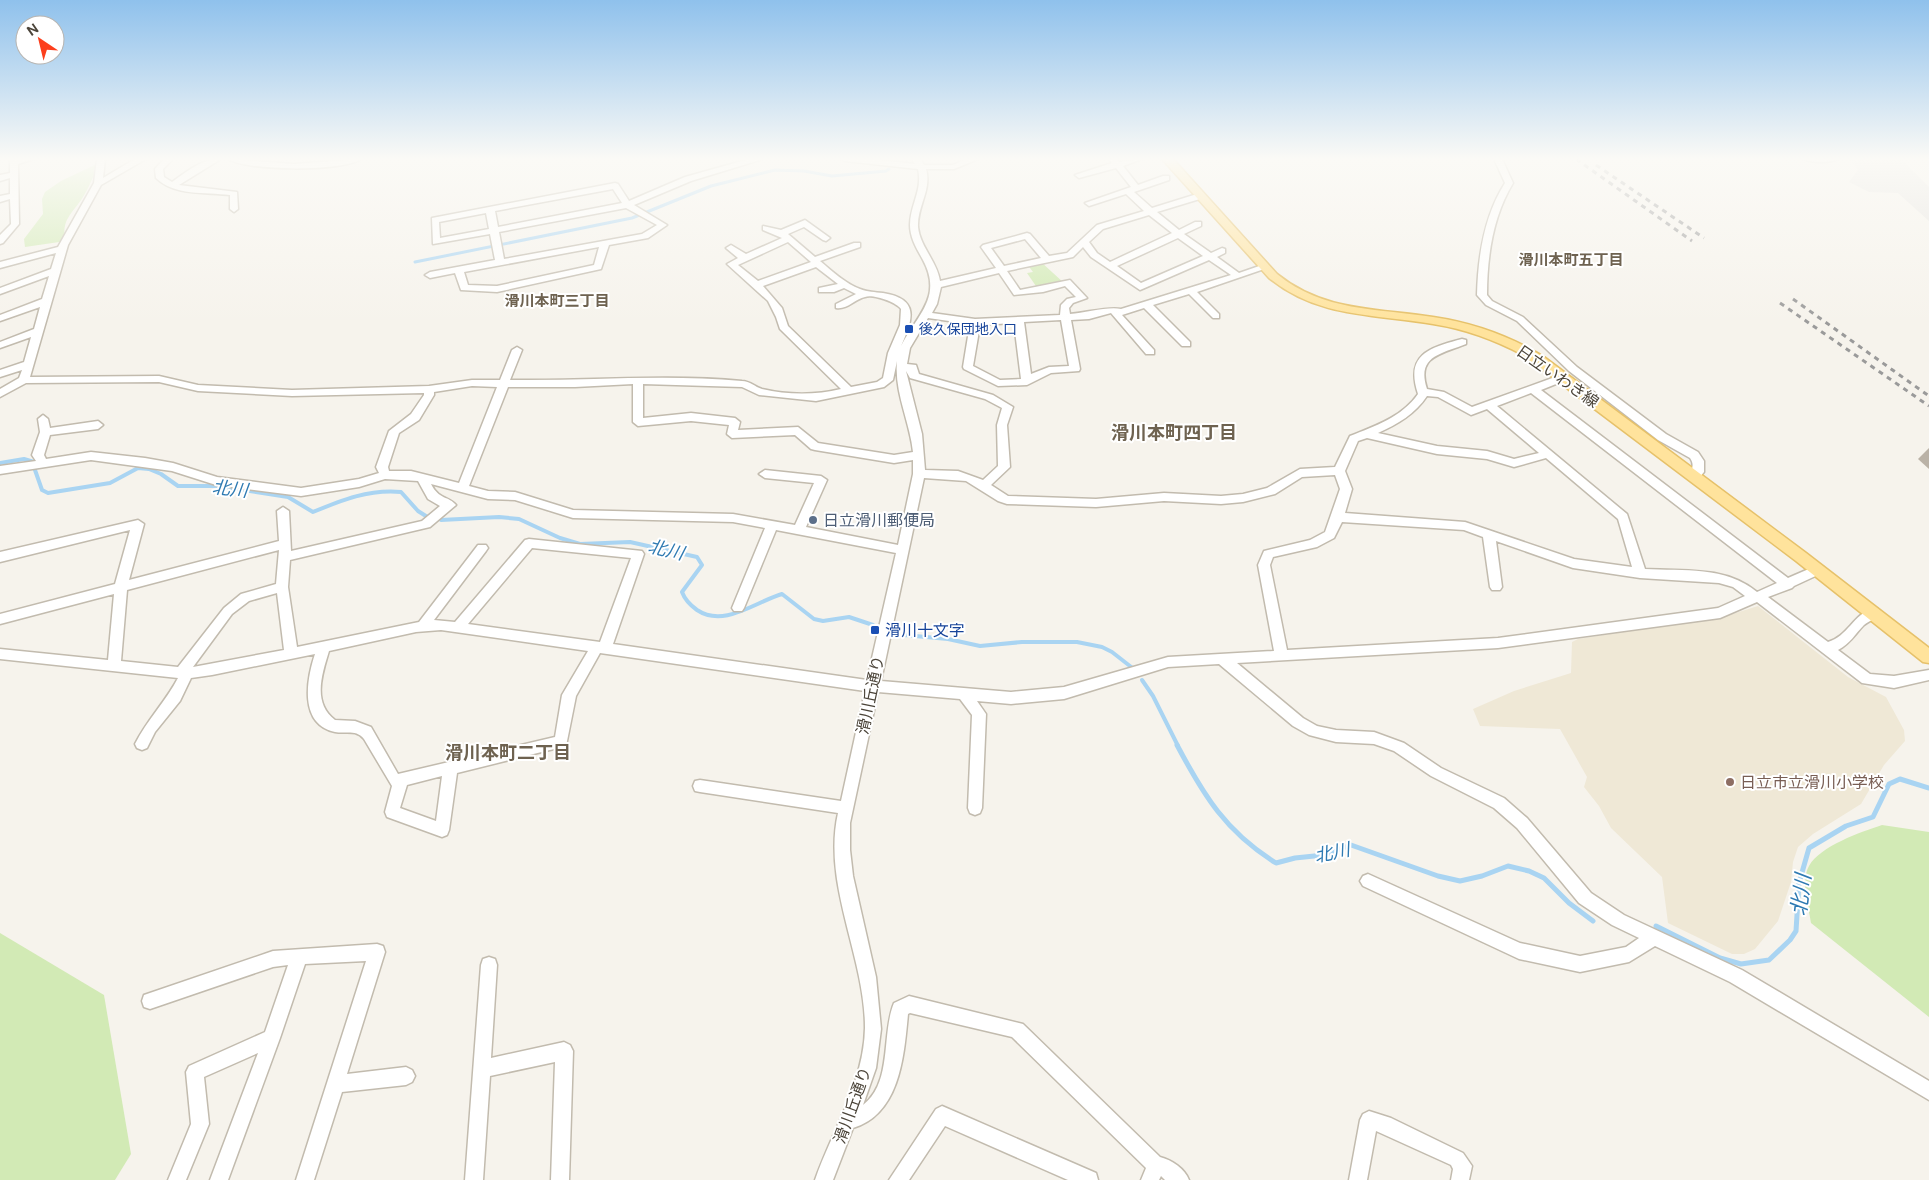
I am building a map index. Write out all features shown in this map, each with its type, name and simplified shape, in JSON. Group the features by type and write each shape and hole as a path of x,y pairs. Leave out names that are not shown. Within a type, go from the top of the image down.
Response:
{"main road":[{"name":"日立いわき線","path":"1217,214 1283,285 1302,296 1331,306 1434,320 1487,334 1522,350 1694,476 1929,657"}],"street":[{"path":"0,242 15,224 15,214"},
{"path":"24,380 62,249 81,214"},
{"path":"464,214 434,220 436,242 578,214"},
{"path":"491,214 500,262"},
{"path":"430,275 645,236 663,225 643,214"},
{"path":"916,214 914,228 919,244 935,274 936,284 1070,255 1100,227 1142,214"},
{"path":"1152,214 1238,276"},
{"path":"1496,214 1485,253 1482,295 1489,303 1520,319 1573,369 1662,437 1694,455 1699,467 1698,472 1694,476"},
{"path":"826,238 805,223 786,236 732,264 769,295 783,327 850,392"},
{"path":"1110,266 1198,224"},
{"path":"0,394 24,380 159,379 198,388 292,393 429,389 472,383 575,384 638,381 744,384 759,392 816,398 870,388 888,380 898,353 907,313 905,307 897,301 863,293 846,284 815,262 786,236 766,228"},
{"path":"975,322 968,367 998,383 1027,382 1040,373 1052,368 1074,369 1065,317 1065,304 1082,298 1067,282 1043,289 1017,293 986,247 1027,236 1047,260"},
{"path":"1084,242 1094,255 1140,287 1222,251"},
{"path":"459,270 464,288 497,288 598,267 605,243"},
{"path":"756,285 857,245"},
{"path":"731,248 745,258"},
{"path":"0,265 62,249"},
{"path":"926,315 975,322 1089,316 1113,310 1121,312 1265,267"},
{"path":"0,291 55,271"},
{"path":"822,290 834,289 846,284"},
{"name":"滑川丘通り","path":"824,1180 862,1085 870,1053 873,1030 872,997 845,886 842,832 919,474 919,455 898,353 926,315 936,293 936,284"},
{"path":"1190,290 1216,316"},
{"path":"839,306 857,298 863,293"},
{"path":"0,318 47,301"},
{"path":"1146,304 1186,344"},
{"path":"1113,310 1150,352"},
{"path":"1019,320 1027,382"},
{"path":"0,345 38,331"},
{"path":"1281,655 1264,565 1268,554 1313,544 1330,536 1346,489 1339,471 1354,439 1386,426 1417,406 1422,392 1417,380 1418,366 1425,357 1462,342"},
{"path":"462,489 517,350"},
{"path":"0,374 29,364"},
{"path":"901,368 912,367 914,376 989,397 1008,407 1002,425 1004,467 983,486"},
{"path":"1422,392 1440,394 1471,412 1488,404 1562,378"},
{"path":"638,381 638,422 691,417 735,422 732,434 798,431 815,446 894,459 919,455"},
{"path":"385,474 382,467 394,431 415,417 430,395 429,389"},
{"path":"1533,389 1788,585"},
{"path":"1488,404 1622,516 1640,573"},
{"path":"43,419 45,432 38,455 44,464"},
{"path":"45,432 98,425"},
{"path":"1366,434 1437,450 1487,455 1514,463 1548,454"},
{"path":"0,470 91,456 173,467 216,481 301,492 360,483 385,474 411,474 488,495 515,496 573,514 733,518 903,550"},
{"path":"919,474 968,477 995,495 1007,500 1096,504 1164,497 1221,500 1243,498 1271,491 1300,473 1339,471"},
{"path":"765,474 821,480 798,531"},
{"path":"284,558 426,524 450,505 438,502 422,478"},
{"path":"283,511 285,544 282,587 291,653"},
{"path":"1338,517 1465,526 1573,563 1640,573 1699,576 1730,581 1740,585 1867,679 1894,682 1929,675"},
{"path":"0,556 138,524 121,586 114,666"},
{"path":"738,608 772,526"},
{"path":"1488,535 1496,587"},
{"path":"324,646 316,671 312,694 316,707 327,723 337,726 355,726 367,732 395,781 561,742 569,695 601,648 638,554 529,543 458,627"},
{"path":"0,619 285,544"},
{"path":"423,626 482,548"},
{"path":"0,654 185,672 212,670 423,626 441,625 872,686 1011,698 1064,693 1168,662 1498,643 1720,613 1788,585 1818,570"},
{"path":"142,744 150,728 175,697 185,672 228,611 246,597 282,587"},
{"path":"1824,648 1831,648 1846,639 1867,615 1873,613"},
{"path":"1222,659 1298,722 1314,731 1336,736 1374,738 1399,747 1436,772 1499,803 1522,823 1585,898 1618,920 1736,976 1929,1091"},
{"path":"965,695 978,714 975,808"},
{"path":"400,779 392,812 442,830 450,768"},
{"path":"700,786 846,808"},
{"path":"1368,881 1519,951 1580,964 1629,954 1655,937"},
{"path":"150,1001 272,958 377,952 305,1180"},
{"path":"219,1180 272,1038 299,956"},
{"path":"474,1180 489,965"},
{"path":"848,1121 863,1116 876,1105 888,1078 894,1058 900,1010 909,1004 1017,1030 1153,1172 1162,1166 1180,1180"},
{"path":"177,1180 200,1124 195,1072 272,1038"},
{"path":"482,1069 564,1051 560,1180"},
{"path":"335,1084 406,1076"},
{"path":"898,1180 942,1115 1089,1180"},
{"path":"1358,1180 1369,1120 1385,1124 1457,1160 1463,1166 1460,1180"}],"shaded area":[{"path":"1921,214 1929,214 1929,221"},
{"name":"日立市立滑川小学校","path":"1758,606 1848,677 1886,697 1904,730 1905,741 1884,765 1861,804 1813,834 1798,847 1793,862 1791,882 1778,921 1755,949 1744,954 1732,954 1668,923 1662,877 1611,828 1599,806 1584,787 1587,777 1560,729 1480,726 1473,709 1514,691 1571,673 1572,642 1578,639 1726,616"}],"green space":[{"path":"43,214 70,214 65,228 66,241 25,247 24,239"},
{"path":"1041,262 1064,283 1038,289 1027,273 1033,272 1027,264"},
{"path":"1882,825 1929,832 1929,1017 1811,923 1805,879 1806,872 1814,859 1831,846"},
{"path":"0,933 104,995 131,1154 115,1180 0,1180"}],"waterway":[{"path":"415,262 632,218 642,214"},
{"name":"北川","path":"0,463 24,459 34,462"},
{"name":"北川","path":"35,470 42,490 48,493 110,483 138,468 149,469 161,474 178,486 218,486 288,497 313,512 367,494 401,492 418,511 429,518"},
{"name":"北川","path":"441,520 499,517 519,519 560,538 580,544 630,542 697,557 702,565 682,592 692,606 707,615 718,616 740,612 782,594 814,619 823,621 849,617 873,625"},
{"name":"北川","path":"904,635 948,639 980,646 1022,642 1077,642 1102,647 1112,652 1135,670"},
{"name":"北川","path":"1142,680 1153,696 1178,746"},
{"name":"北川","path":"1177,745 1197,781 1218,811 1243,839 1276,863 1295,858 1324,855 1351,845 1438,876 1460,881 1482,876 1508,866 1529,871 1544,878 1569,903 1593,921"},
{"name":"北川","path":"1656,926 1720,958 1741,964 1769,960 1790,940 1796,931 1799,883 1809,848 1846,826 1873,817 1889,784 1900,779 1929,788"}],"railway":[{"path":"1654,214 1692,241"},
{"path":"1669,214 1704,238"},
{"path":"1793,299 1929,396"},
{"path":"1780,303 1929,406"}],"place":[{"name":"後久保団地入口","path":"909,329"},
{"name":"日立滑川郵便局","path":"813,520"},
{"name":"滑川十文字","path":"875,630"},
{"name":"日立市立滑川小学校","path":"1730,782"}],"district":[{"name":"滑川本町五丁目","path":"1571,260"},
{"name":"滑川本町三丁目","path":"557,301"},
{"name":"滑川本町四丁目","path":"1174,433"},
{"name":"滑川本町二丁目","path":"508,753"}]}
